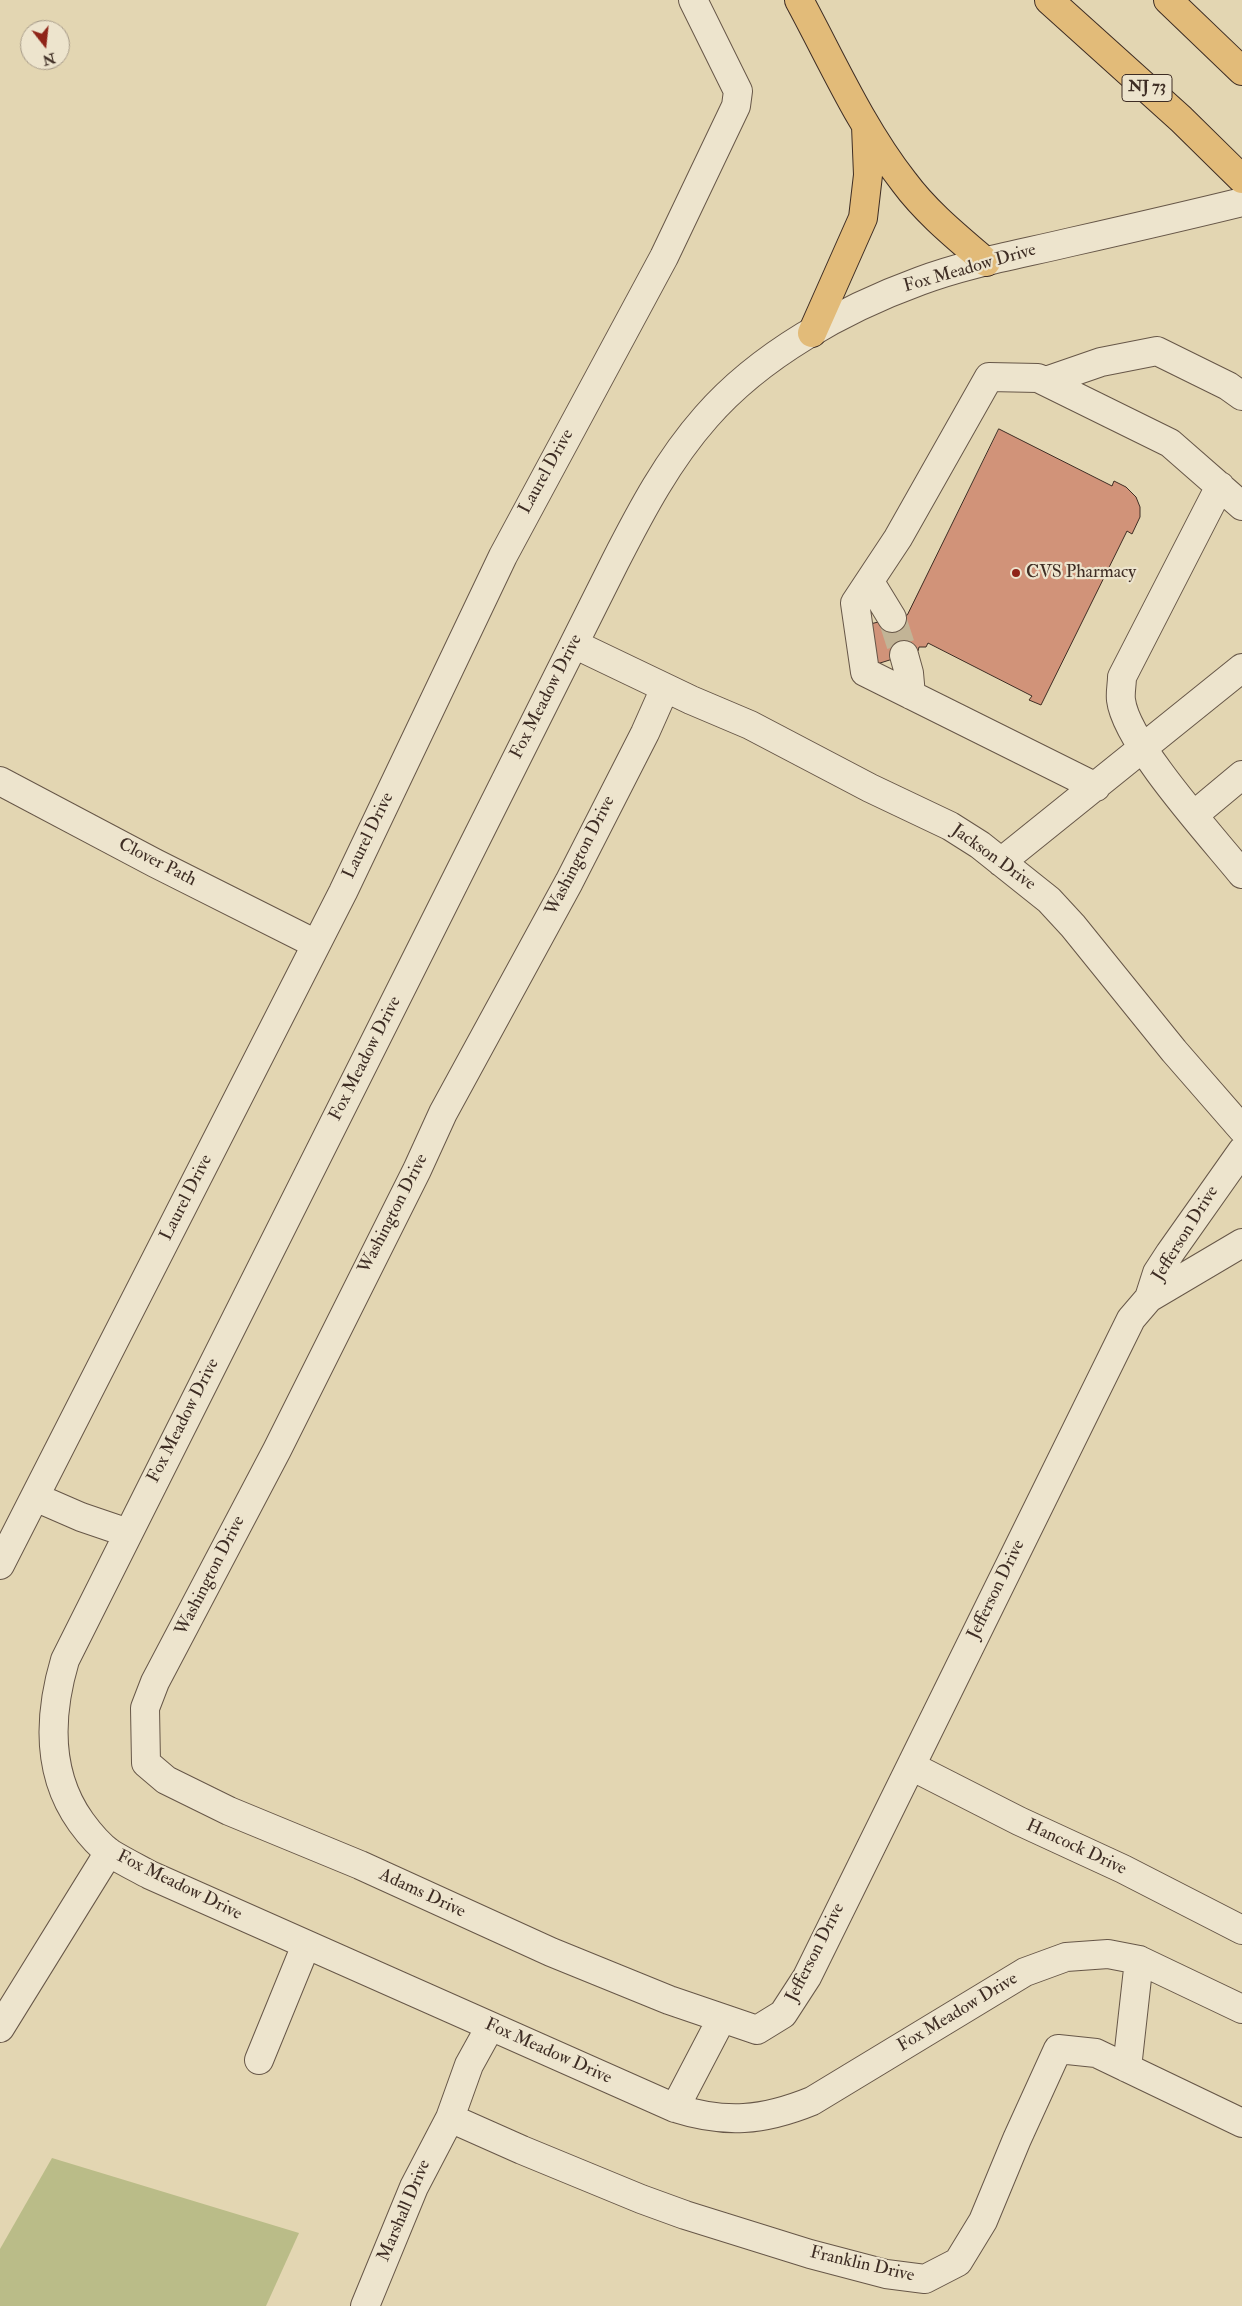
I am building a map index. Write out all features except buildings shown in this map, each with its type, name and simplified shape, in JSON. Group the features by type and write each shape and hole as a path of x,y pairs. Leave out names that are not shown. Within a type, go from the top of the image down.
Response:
{"highway":[{"path":"800,0 866,124 891,164 917,198 986,262"},
{"name":"NJ 73","path":"1050,0 1181,119 1242,179"},
{"path":"1168,0 1242,71"},
{"path":"812,333 863,218 868,175 866,124"}],"street":[{"name":"Laurel Drive","path":"0,1565 384,808 502,556 664,257 736,106 738,91 693,0"},
{"name":"Fox Meadow Drive","path":"1242,202 986,262 921,280 891,292 812,333 764,364 724,397 687,440 668,467 636,522 128,1533 65,1660 59,1680 54,1714 54,1753 58,1775 65,1794 74,1812 88,1832 109,1852 150,1875 490,2027 675,2108 714,2118 761,2118 787,2111 832,2089 1024,1972 1073,1956 1108,1954 1139,1960 1242,2009"},
{"path":"1046,381 1101,362 1157,351 1228,386 1242,396"},
{"path":"1096,787 865,672 855,603 898,538 989,377 1038,378 1170,442 1242,506"},
{"path":"1220,486 1122,677 1121,700 1128,721 1143,749 1242,874"},
{"path":"870,582 892,618"},
{"name":"Jackson Drive","path":"574,644 665,688 750,725 870,788 966,835 1049,900 1074,926 1180,1058 1242,1129"},
{"path":"904,655 909,673 911,695"},
{"path":"1001,862 1242,668"},
{"name":"Washington Drive","path":"145,1708 156,1682 384,1235 443,1113 569,882 649,724 665,688"},
{"path":"1194,815 1242,775"},
{"name":"Clover Path","path":"0,781 155,863 316,944"},
{"name":"Jefferson Drive","path":"757,2030 783,2014 807,1977 1131,1319 1149,1298 1157,1273 1170,1253 1242,1151"},
{"path":"1149,1298 1242,1243"},
{"path":"35,1497 81,1517 128,1533"},
{"name":"Adams Drive","path":"145,1708 146,1763 166,1780 229,1812 360,1865 551,1952 644,1990 757,2030"},
{"name":"Hancock Drive","path":"911,1766 1019,1821 1123,1869 1242,1930"},
{"path":"0,2028 109,1852"},
{"path":"259,2060 306,1945"},
{"path":"1127,2068 1139,1960"},
{"path":"675,2108 722,2018"},
{"path":"450,2118 469,2065 490,2027"},
{"name":"Franklin Drive","path":"450,2118 522,2150 676,2212 810,2254 886,2274 925,2279 958,2262 983,2221 1017,2139 1058,2049 1096,2052 1242,2123"},
{"name":"Marshall Drive","path":"365,2306 414,2187 450,2118"}],"green space":[{"path":"52,2158 299,2233 266,2306 0,2306 0,2249"}],"tunnel":[{"path":"892,618 904,655"}],"place":[{"name":"CVS Pharmacy","path":"1016,573"}]}
